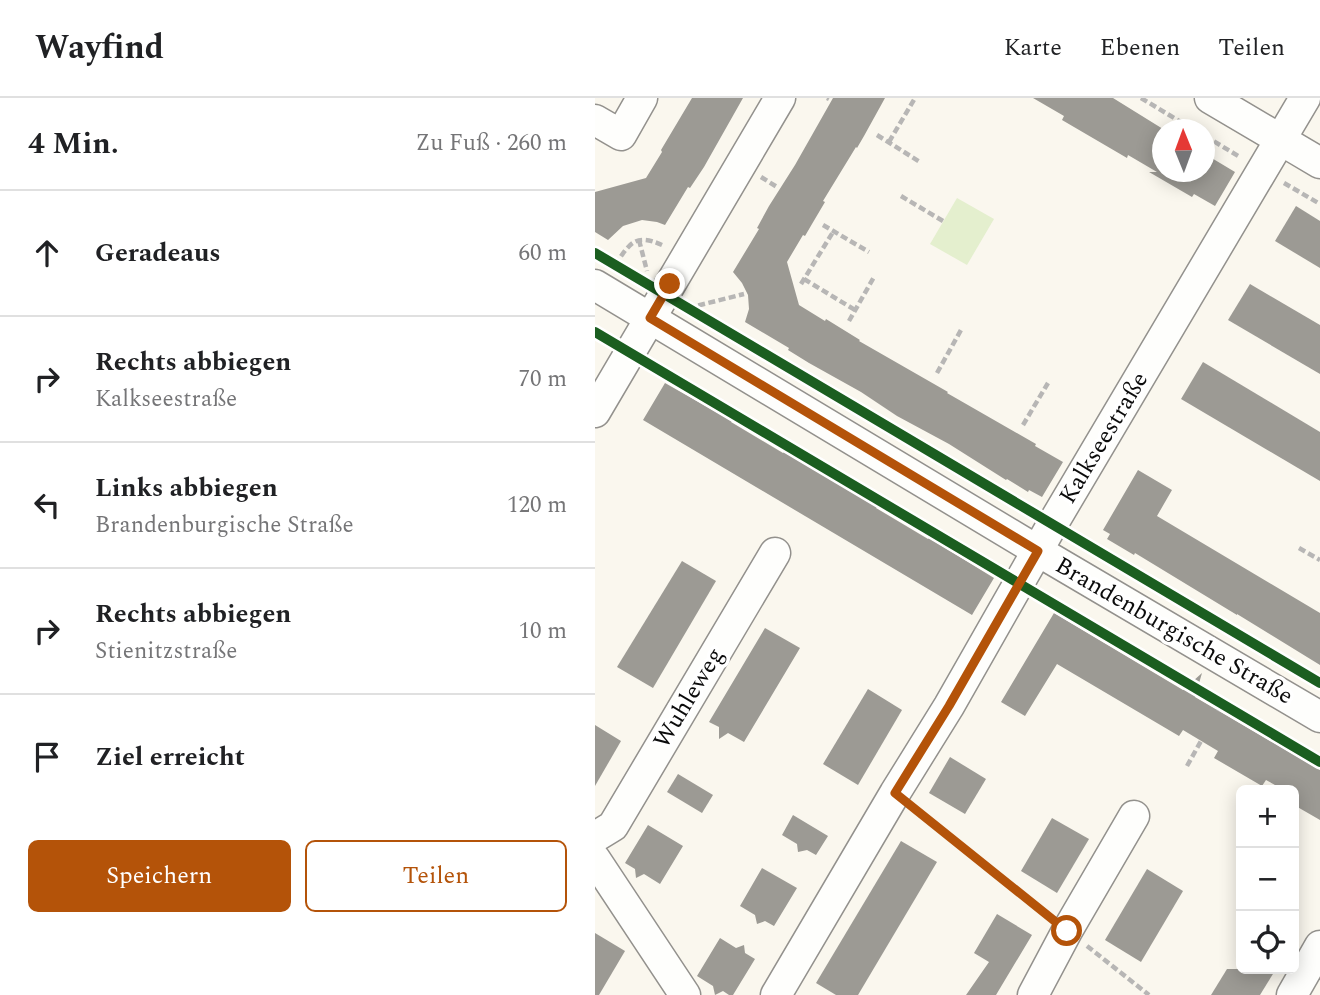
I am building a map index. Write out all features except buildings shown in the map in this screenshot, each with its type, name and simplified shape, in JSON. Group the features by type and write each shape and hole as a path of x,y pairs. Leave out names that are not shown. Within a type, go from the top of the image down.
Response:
{"street":[{"path":"595,120 621,135 642,98"},
{"path":"595,412 780,98"},
{"path":"1210,98 1320,163"},
{"name":"Kalkseestraße","path":"776,995 949,706 1057,516 1305,98"},
{"name":"Brandenburgische Straße","path":"605,275 650,318 1320,717"},
{"name":"Wuhleweg","path":"595,837 613,826 775,553"},
{"path":"1033,995 1134,816"},
{"path":"595,859 685,995"},
{"path":"1292,995 1320,946"}],"path":[{"path":"889,142 915,98"},
{"path":"1140,98 1175,119"},
{"path":"877,135 920,162"},
{"path":"1215,142 1320,204"},
{"path":"760,177 777,187"},
{"path":"901,196 943,221"},
{"path":"823,225 869,252"},
{"path":"833,232 803,281 855,310"},
{"path":"605,275 632,244 639,240 652,241 669,249"},
{"path":"639,240 647,272"},
{"path":"849,321 874,277"},
{"path":"688,308 744,294"},
{"path":"937,373 961,330"},
{"path":"1023,425 1048,383"},
{"path":"1299,548 1320,560"},
{"path":"1218,711 1222,704"},
{"path":"1187,766 1201,741"},
{"path":"895,793 1149,995"}],"green space":[{"path":"957,198 994,219 967,265 930,244"}],"cycle path":[{"path":"595,253 1320,683"},
{"path":"595,332 1320,762"}],"route":[{"path":"670,284 650,318 1038,551 949,706 895,793 1067,931"}]}
